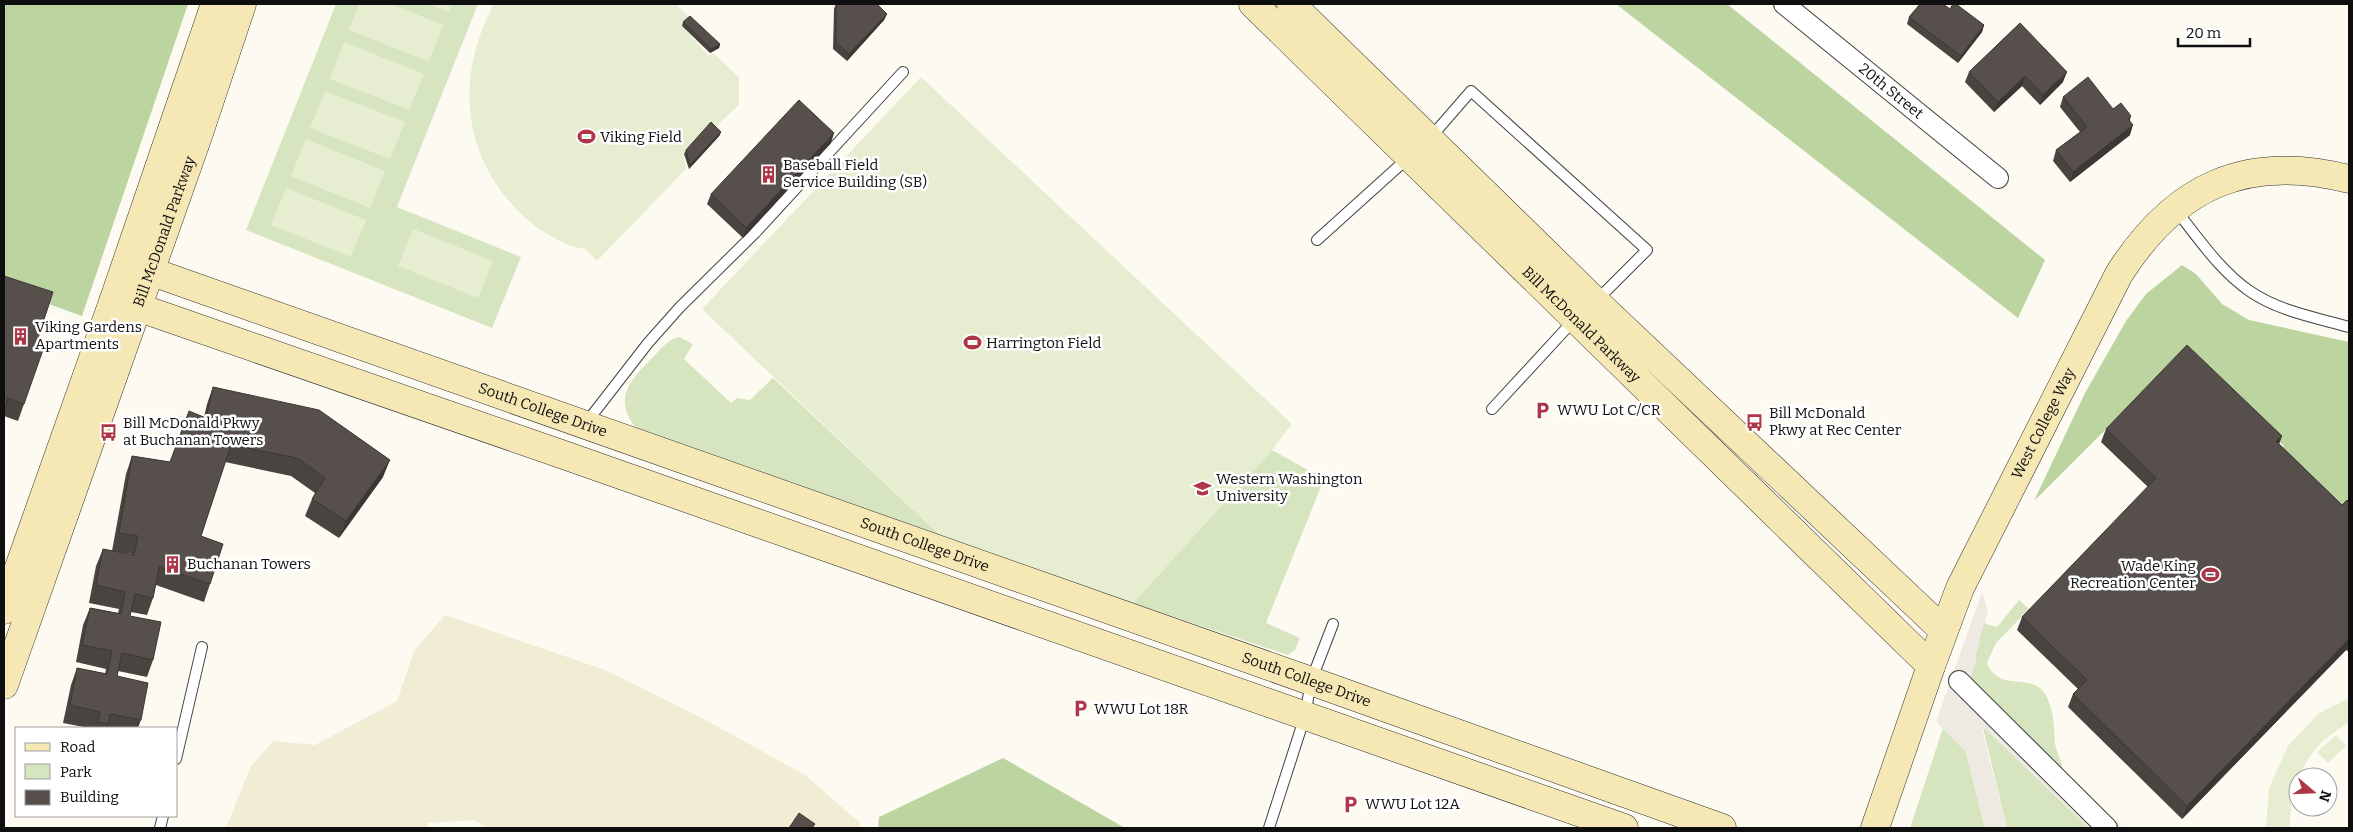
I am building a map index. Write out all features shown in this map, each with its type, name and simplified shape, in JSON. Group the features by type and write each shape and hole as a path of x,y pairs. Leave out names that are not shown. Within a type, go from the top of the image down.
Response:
{"street":[{"name":"Bill McDonald Parkway","path":"139,267 215,4"},
{"name":"Bill McDonald Parkway","path":"4,610 242,4"},
{"name":"Bill McDonald Parkway","path":"1253,4 1419,148 1585,310 1931,666"},
{"name":"Bill McDonald Parkway","path":"1291,4 1419,148"},
{"name":"20th Street","path":"1784,4 1998,178"},
{"name":"West College Way","path":"1875,828 1943,630 1960,588 2119,274 2134,250 2174,208 2225,180 2253,173 2282,170 2311,172 2349,179"},
{"name":"South College Drive","path":"139,267 1722,828"},
{"name":"Bill McDonald Parkway","path":"4,685 126,303"},
{"path":"126,303 1624,828"},
{"name":"Bill McDonald Parkway","path":"1585,310 1943,630"},
{"path":"1959,681 2107,828"}],"lane":[{"path":"585,424 660,329 755,233 903,72"},
{"path":"1317,240 1419,148 1471,91 1647,250 1585,310 1492,409"},
{"path":"2174,208 2234,280 2252,293 2273,303 2349,327"},
{"path":"1269,828 1305,716 1311,681 1334,624"},
{"path":"178,750 202,647"}],"shaded area":[{"path":"1982,592 1988,612 1979,638 1980,642 1975,657 1976,662 1970,680 2123,828 2089,828 1984,728 1982,730 2007,828 1985,828 1966,752 1936,722"},
{"path":"445,615 605,670 700,717 805,775 860,823 860,828 486,828 475,820 428,823 428,828 226,828 250,768 273,741 315,745 397,701 414,651"}],"green space":[{"path":"4,4 188,4 82,316 4,288"},
{"path":"336,4 478,4 397,207 521,257 492,328 246,230"},
{"path":"359,4 391,4 443,25 429,62 349,30"},
{"path":"428,4 452,4 449,12"},
{"name":"Viking Field","path":"494,4 675,4 689,17 682,26 708,55 713,53 739,77 739,105 715,127 710,124 683,153 686,169 597,261 584,249 571,246 542,231 513,206 494,180 480,153 472,125 470,95 472,64 481,34"},
{"path":"1616,4 1727,4 2045,260 2018,318"},
{"path":"344,42 424,74 409,110 330,79"},
{"name":"Harrington Field","path":"921,77 1292,424 1272,450 1133,603 942,537 702,309"},
{"path":"325,91 405,122 390,159 310,128"},
{"path":"306,139 385,171 370,208 291,176"},
{"path":"286,188 366,220 351,257 271,225"},
{"path":"413,229 493,261 478,298 398,266"},
{"path":"2182,265 2196,274 2222,304 2249,320 2349,342 2349,511 2335,509 2278,457 2284,446 2184,351 2034,501 2085,393 2126,321 2146,294"},
{"path":"679,337 693,344 684,359 731,403 737,398 750,400 773,378 942,537 638,431 630,420 626,409 625,400 627,392 636,375 661,348 671,340"},
{"path":"1272,450 1324,479 1266,623 1300,638 1295,650 1288,655 1133,603"},
{"path":"2019,600 2029,609 1996,643 1987,663 1999,678 2031,684 2039,687 2045,694 2052,712 2056,747 2062,769 1970,680 1984,623 1998,626"},
{"path":"2349,698 2349,722 2321,743 2304,767 2288,767 2288,817 2290,817 2290,828 2266,828 2269,788 2288,746 2319,713"},
{"path":"1943,728 1966,752 1985,828 1910,828"},
{"path":"1983,728 1987,729 2089,828 2007,828"},
{"path":"2336,735 2346,746 2328,763 2317,752"},
{"path":"1003,758 1125,828 878,828 879,817"}],"building":[{"path":"836,4 877,4 887,14 849,54 836,42"},
{"path":"1920,4 1943,4 1950,9 1953,4 1956,4 1984,25 1961,56 1909,17"},
{"path":"690,16 720,44 711,49 683,22"},
{"path":"2020,23 2067,72 2043,95 2025,76 1998,102 1969,72"},
{"path":"2088,77 2113,109 2121,103 2131,116 2128,119 2133,125 2073,172 2056,150 2087,127 2063,97"},
{"name":"Baseball Field Service Building (SB)","path":"799,100 834,133 746,228 711,194"},
{"path":"711,122 721,132 690,165 686,150"},
{"name":"Viking Gardens Apartments","path":"4,276 53,292 36,344 44,347 24,404 8,398 4,411"},
{"name":"Wade King Recreation Center","path":"2187,345 2282,436 2276,441 2342,505 2347,500 2349,502 2349,639 2187,806 2073,694 2087,680 2022,617 2156,478 2106,429"},
{"name":"Buchanan Towers","path":"213,387 319,410 390,460 346,521 312,499 325,478 297,458 231,445 201,536 223,544 210,584 159,567 153,598 135,594 130,616 161,622 153,660 122,653 117,676 148,683 141,720 110,714 108,724 98,722 100,712 70,705 77,668 107,674 112,651 82,645 90,608 121,614 125,592 96,585 103,549 134,555 138,536 119,533 132,456 170,462 189,411 206,418"},
{"path":"799,813 815,824 812,828 789,828"}],"place":[{"name":"Viking Field","path":"586,137"},
{"name":"Baseball Field Service Building (SB)","path":"769,174"},
{"name":"Viking Gardens Apartments","path":"21,336"},
{"name":"Harrington Field","path":"972,343"},
{"name":"WWU Lot C/CR","path":"1543,410"},
{"name":"Bill McDonald Pkwy at Rec Center","path":"1755,422"},
{"name":"Bill McDonald Pkwy at Buchanan Towers","path":"109,432"},
{"name":"Western Washington University","path":"1202,488"},
{"name":"Buchanan Towers","path":"173,564"},
{"name":"Wade King Recreation Center","path":"2210,575"},
{"name":"WWU Lot 18R","path":"1080,709"},
{"name":"WWU Lot 12A","path":"1351,804"}]}
